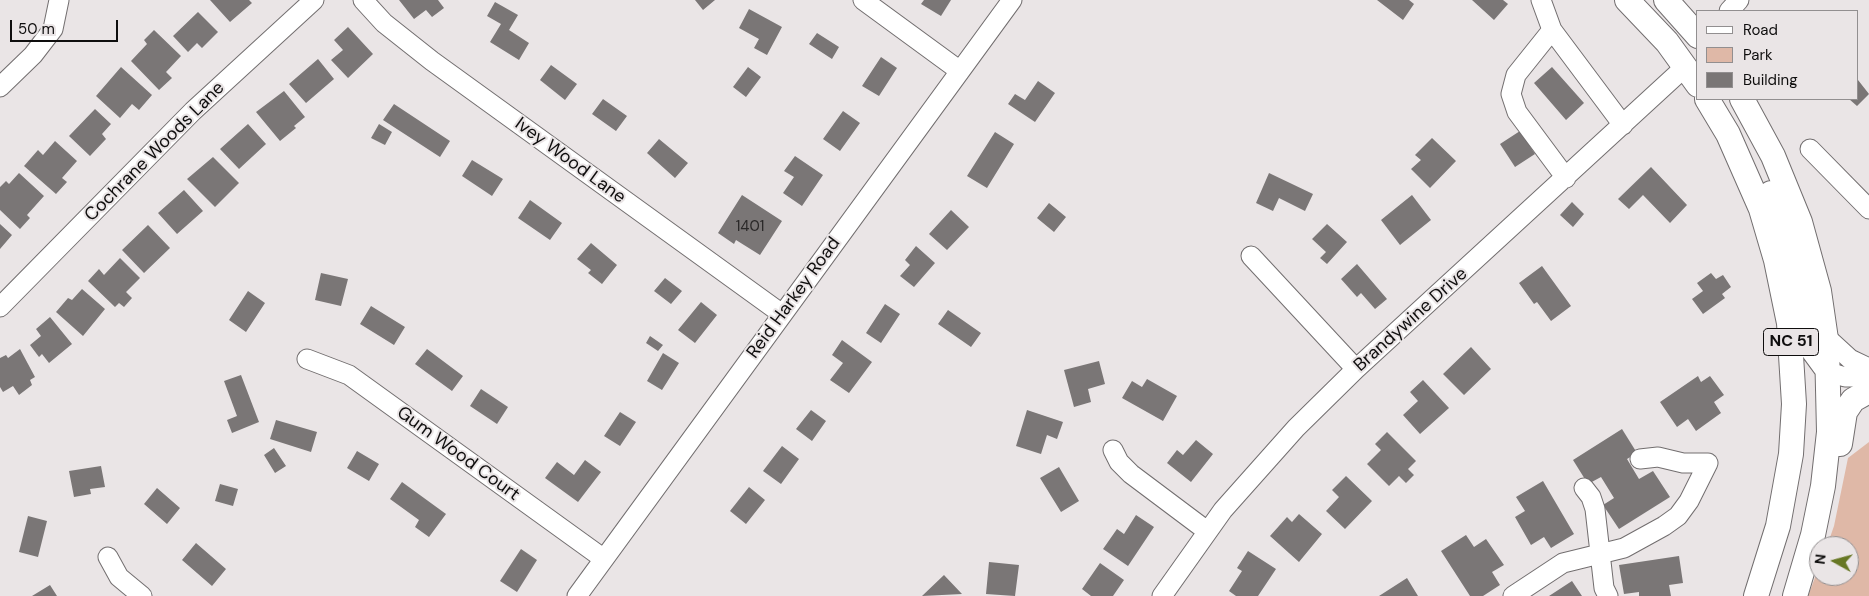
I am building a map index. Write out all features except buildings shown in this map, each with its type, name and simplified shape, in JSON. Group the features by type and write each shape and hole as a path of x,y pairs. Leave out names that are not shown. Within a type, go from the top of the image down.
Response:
{"main road":[{"path":"1666,0 1696,34"},
{"path":"1634,7 1694,71"},
{"name":"NC 51","path":"1708,100 1728,134 1751,184 1776,260 1789,323 1794,404 1791,454 1783,504 1771,554 1756,596"},
{"path":"1723,100 1750,145 1777,208 1796,270 1810,346 1829,372"},
{"name":"NC 51","path":"1743,100 1773,156 1800,222 1819,291 1826,337 1829,372 1829,432 1815,527 1795,596"},
{"path":"1794,404 1806,406 1812,418 1811,472 1807,514 1815,527 1828,514 1830,508 1845,412 1853,400 1869,391"}],"street":[{"path":"0,87 33,55 53,29 59,0"},
{"name":"Cochrane Woods Lane","path":"0,307 193,111 314,0"},
{"name":"Ivey Wood Lane","path":"363,0 384,23 432,62 782,314"},
{"path":"863,0 960,71"},
{"name":"Reid Harkey Road","path":"577,596 1012,0"},
{"path":"1541,0 1552,30 1623,125"},
{"path":"1730,10 1739,0"},
{"path":"1552,30 1516,74 1511,94 1517,112 1566,178"},
{"name":"Brandywine Drive","path":"1162,596 1207,531 1257,470 1356,369 1623,125 1694,71"},
{"path":"1810,149 1869,209"},
{"path":"1251,256 1356,369"},
{"path":"1826,337 1850,359 1869,368"},
{"name":"Gum Wood Court","path":"307,359 349,375 604,559"},
{"path":"1829,372 1844,377 1869,377"},
{"path":"1112,450 1119,462 1131,474 1207,531"},
{"path":"1513,596 1563,563 1624,548 1678,516 1689,501 1708,463 1682,463 1658,457 1640,459"},
{"path":"1584,488 1595,509 1604,588 1608,596"},
{"path":"108,557 119,576 142,596"}],"green space":[{"path":"1869,442 1869,596 1808,596 1812,586 1859,586 1859,536 1830,536 1848,458"}]}
